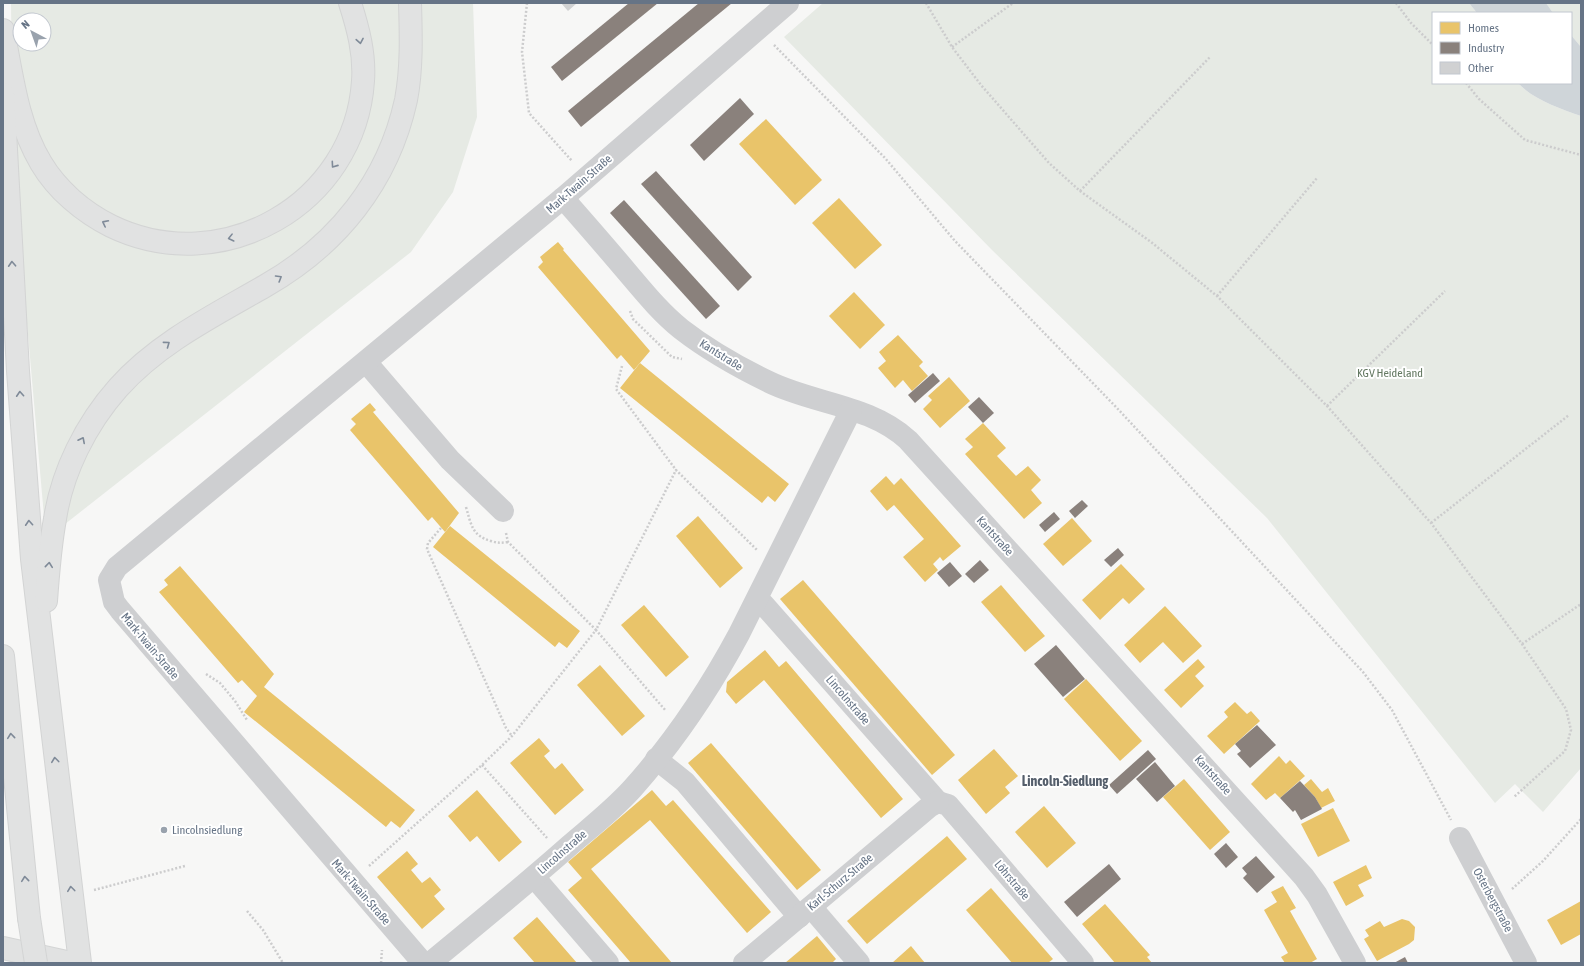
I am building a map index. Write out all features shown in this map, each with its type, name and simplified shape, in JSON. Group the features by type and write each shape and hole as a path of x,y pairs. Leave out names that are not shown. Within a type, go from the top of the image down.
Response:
{"main road":[{"path":"3,30 19,114 28,140 41,164 58,186 83,209 100,220 124,232 150,240 178,244 205,244 232,239 258,230 282,217 304,200 323,181 339,158 351,134 359,108 363,81 362,53 358,26 350,3"},
{"path":"41,646 55,517 62,488 72,460 85,434 102,408 117,389 152,355 172,340 294,269 335,234 360,204 375,180 388,154 399,127 406,99 410,69 410,3"},
{"path":"3,94 18,370 32,559 41,646 80,963"},
{"path":"3,656 29,918 36,963"},
{"path":"3,948 71,963"}],"street":[{"name":"Mark-Twain-Straße","path":"422,963 120,610 114,602 109,580 117,568 564,198 788,3"},
{"name":"Kantstraße","path":"564,198 648,298 680,328 704,346 771,383 890,425 919,451 1304,877 1317,895 1354,963"},
{"path":"366,362 450,460 503,511"},
{"name":"Lincolnstraße","path":"430,963 534,877 617,804 632,789 681,728 722,665 757,600 851,410"},
{"name":"Lincolnstraße","path":"757,600 764,605 938,802"},
{"path":"656,759 685,782 805,912 859,963"},
{"name":"Karl-Schurz-Straße","path":"744,963 929,807 938,802"},
{"name":"Löhrstraße","path":"938,802 948,805 1083,963"},
{"name":"Osterbergstraße","path":"1460,838 1526,963"},
{"name":"Lincolnstraße","path":"534,877 608,963"}],"path":[{"path":"527,3 522,52 530,113 586,178"},
{"path":"926,3 952,47 981,84 1049,163 1080,191 1151,242 1217,296 1327,406 1431,523 1522,644 1566,709 1571,730 1564,751 1514,797"},
{"path":"952,47 1013,3"},
{"path":"1396,3 1411,23 1432,44"},
{"path":"758,29 885,158 955,241 1116,407 1363,672 1392,710 1460,838"},
{"path":"1080,191 1210,57"},
{"path":"1467,84 1479,99 1525,140 1581,156"},
{"path":"1217,296 1317,178"},
{"path":"1327,406 1445,291"},
{"path":"622,366 616,388 676,470 773,566"},
{"path":"1431,523 1568,415"},
{"path":"365,870 482,765 512,736 596,630 676,470"},
{"path":"503,511 508,542 596,630 681,728"},
{"path":"441,528 428,543 427,549 506,728 512,736"},
{"path":"1522,644 1581,604"},
{"path":"203,672 220,683 235,701 248,723"},
{"path":"482,765 561,854"},
{"path":"1495,904 1543,861 1581,819"},
{"path":"94,890 186,866"},
{"path":"247,911 263,930 283,963"}],"green space":[{"path":"11,3 473,3 477,117 453,192 411,252 46,539 13,164"},
{"name":"KGV Heideland","path":"823,3 1469,3 1476,12 1432,12 1432,84 1519,84 1539,99 1581,116 1581,768 1543,812 1515,784 1495,803 1267,518 992,250 784,37"},
{"path":"1546,3 1581,3 1581,47 1572,36 1572,12 1552,12"}],"shaded area":[{"path":"1469,3 1546,3 1552,12 1476,12"},
{"path":"1572,36 1581,47 1581,116 1539,99 1519,84 1572,84"}],"building: Homes":[{"path":"766,119 822,180 795,205 739,144"},
{"path":"839,198 882,245 855,269 812,223"},
{"path":"558,242 564,249 563,250 650,351 634,370 621,355 617,359 538,267 543,262 540,257"},
{"path":"854,292 885,325 860,349 829,316"},
{"path":"898,335 923,362 919,366 928,376 912,391 903,380 895,388 878,368 886,361 879,352"},
{"path":"640,363 789,484 775,502 768,496 762,503 620,388"},
{"path":"949,377 970,401 940,428 923,409 932,400 928,396"},
{"path":"370,403 376,410 373,412 459,513 445,532 432,517 428,521 350,430 356,424 351,419"},
{"path":"983,423 1006,448 997,456 1016,476 1028,466 1041,480 1031,490 1042,503 1024,519 965,454 973,447 965,439"},
{"path":"886,476 894,485 901,478 961,546 943,561 940,557 933,564 938,570 925,582 903,557 924,539 894,505 887,511 870,491"},
{"path":"698,516 743,568 720,588 676,536"},
{"path":"1072,518 1092,541 1063,566 1043,544"},
{"path":"450,526 580,631 567,648 559,642 555,647 433,547"},
{"path":"1121,564 1145,589 1129,604 1123,598 1100,620 1082,600"},
{"path":"180,566 274,674 264,687 415,810 400,828 391,821 386,827 244,712 257,696 242,680 238,683 159,592 168,585 164,580"},
{"path":"803,580 955,755 932,775 780,599"},
{"path":"1001,585 1045,636 1025,652 981,602"},
{"path":"644,605 689,657 666,677 621,625"},
{"path":"1165,606 1202,646 1183,663 1163,642 1140,663 1124,645"},
{"path":"765,650 779,667 786,661 903,799 881,818 764,680 736,704 726,692 727,682"},
{"path":"1198,659 1205,667 1195,676 1204,686 1181,708 1164,690"},
{"path":"600,665 645,716 622,736 577,685"},
{"path":"1086,679 1142,741 1120,761 1064,699"},
{"path":"1235,702 1247,714 1251,711 1260,721 1224,754 1207,736 1228,717 1224,712"},
{"path":"539,738 550,751 544,756 555,769 562,763 584,790 555,815 510,763"},
{"path":"711,743 821,870 797,890 688,763"},
{"path":"994,749 1018,776 1005,787 1010,793 986,814 958,780"},
{"path":"1279,756 1286,764 1290,760 1305,776 1280,798 1275,793 1266,800 1251,784"},
{"path":"1184,779 1230,832 1210,850 1163,797"},
{"path":"1311,779 1322,792 1328,788 1335,801 1321,808 1315,797 1304,785"},
{"path":"477,790 522,842 499,862 477,836 470,842 448,816"},
{"path":"652,790 666,806 673,800 771,912 747,933 650,820 591,869 672,963 631,963 568,890 582,878 568,862"},
{"path":"1044,806 1076,843 1047,868 1015,832"},
{"path":"1333,808 1350,841 1318,857 1301,824"},
{"path":"947,836 967,859 867,944 847,921"},
{"path":"407,851 418,864 411,870 422,883 430,877 441,890 434,896 445,909 422,929 377,877"},
{"path":"1366,865 1372,878 1358,885 1364,896 1346,906 1333,882"},
{"path":"1283,886 1296,908 1290,911 1317,959 1310,963 1285,963 1281,957 1288,953 1264,910 1277,902 1271,892"},
{"path":"991,888 1053,959 1048,963 1012,963 966,910"},
{"path":"1581,901 1581,934 1561,945 1547,920"},
{"path":"1105,904 1150,955 1147,957 1152,963 1115,963 1082,924"},
{"path":"537,917 577,963 535,963 513,938"},
{"path":"1402,919 1409,921 1415,927 1414,940 1377,961 1364,939 1369,936 1365,930 1380,921 1384,927"},
{"path":"817,936 836,959 832,963 785,963"},
{"path":"911,946 925,963 892,963"}],"building: Industry":[{"path":"629,3 658,3 562,81 551,67"},
{"path":"699,3 732,3 581,127 568,111"},
{"path":"740,98 754,114 704,161 690,145"},
{"path":"656,171 752,277 738,291 641,184"},
{"path":"624,200 720,306 706,319 610,213"},
{"path":"933,373 940,381 915,403 908,395"},
{"path":"979,397 994,413 983,423 968,407"},
{"path":"1082,500 1088,506 1075,518 1069,511"},
{"path":"1054,512 1060,519 1045,532 1039,525"},
{"path":"1118,548 1124,555 1111,567 1104,560"},
{"path":"980,560 989,570 974,583 965,574"},
{"path":"950,562 962,576 949,587 937,573"},
{"path":"1056,645 1085,679 1063,697 1034,664"},
{"path":"1257,725 1276,745 1250,768 1237,754 1241,751 1235,744"},
{"path":"1148,750 1156,759 1117,794 1109,785"},
{"path":"1155,762 1175,786 1157,802 1136,779"},
{"path":"1300,781 1315,797 1322,809 1301,820 1295,810 1293,812 1280,798"},
{"path":"1226,843 1238,857 1226,868 1214,854"},
{"path":"1256,856 1275,877 1257,893 1243,878 1247,874 1242,868"},
{"path":"1109,864 1121,879 1077,917 1064,902"},
{"path":"1405,957 1408,963 1394,963"}],"building: Other":[{"path":"561,3 577,3 568,11"}],"place":[{"name":"Lincolnsiedlung","path":"164,830"}],"district":[{"name":"Lincoln-Siedlung","path":"1065,781"}]}
